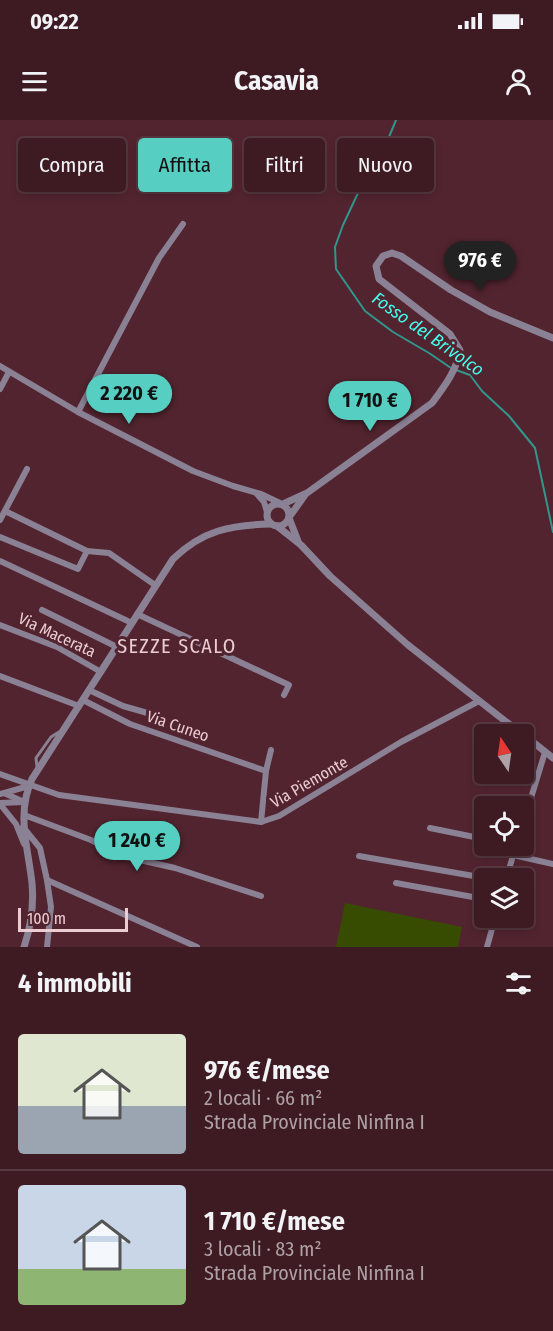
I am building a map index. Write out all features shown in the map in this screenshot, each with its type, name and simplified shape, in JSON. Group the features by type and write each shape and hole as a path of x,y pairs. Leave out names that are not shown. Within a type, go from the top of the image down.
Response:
{"street":[{"path":"78,411 159,258 183,224"},
{"path":"249,525 267,513 273,504 281,504 307,493 432,403 447,384 459,358 460,350 450,334 379,279 376,266 383,256 392,253 402,256 451,290 490,312 553,338"},
{"path":"0,366 78,411 193,471 268,496 289,510 289,517 301,545"},
{"path":"0,389 9,372"},
{"path":"0,520 27,469"},
{"path":"254,492 264,502 268,519 301,545 330,576 408,645 509,724"},
{"path":"24,947 32,918 32,884 23,826 24,802 29,786 38,771 173,559 202,536 249,525 283,525 307,493"},
{"path":"5,511 87,551 109,553 155,585"},
{"path":"0,537 78,568 87,551"},
{"path":"0,561 132,623"},
{"path":"42,610 117,647"},
{"path":"137,614 289,686 284,695"},
{"name":"Via Macerata","path":"0,625 57,647 101,672"},
{"name":"Via Cuneo","path":"0,676 81,703 130,724 266,771"},
{"path":"89,690 123,706 158,716"},
{"name":"Via Piemonte","path":"0,774 59,795 261,822 279,816 401,742 479,701"},
{"path":"534,744 553,758"},
{"path":"261,822 266,771 271,750"},
{"path":"532,796 545,752"},
{"path":"2,793 29,786"},
{"path":"2,793 24,802"},
{"path":"0,803 24,802"},
{"path":"0,803 16,824 27,851"},
{"path":"24,815 91,840 122,856 175,868 261,896"},
{"path":"23,826 40,848 47,880 51,907 47,947"},
{"path":"429,828 474,837"},
{"path":"359,856 474,876"},
{"path":"517,856 553,864"},
{"path":"47,880 198,947"},
{"path":"396,883 474,897"},
{"path":"487,947 492,928"}],"green space":[{"path":"345,903 462,927 458,947 336,947"}],"waterway":[{"name":"Fosso del Brivolco","path":"396,120 389,137 373,161 343,225 335,247 336,269 365,311 393,332 451,368"},
{"name":"Fosso del Brivolco","path":"456,370 470,375 482,391 509,416 535,448 553,532"}],"district":[{"name":"SEZZE SCALO","path":"177,646"}]}
